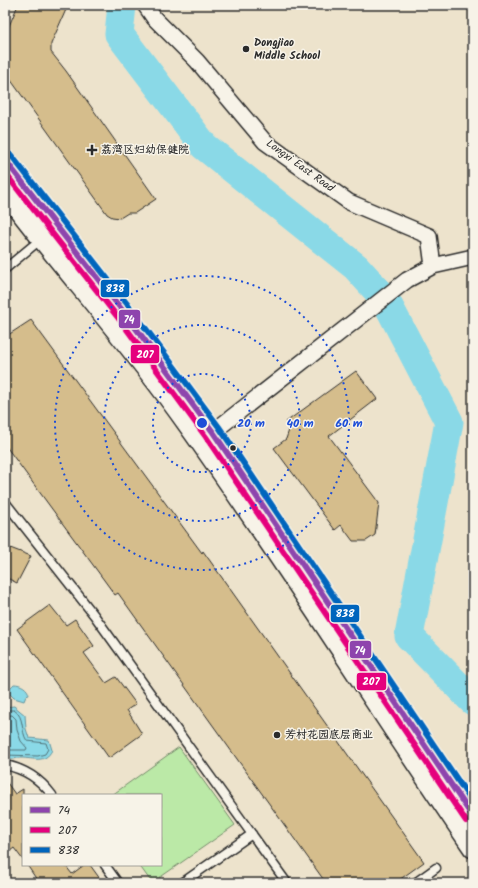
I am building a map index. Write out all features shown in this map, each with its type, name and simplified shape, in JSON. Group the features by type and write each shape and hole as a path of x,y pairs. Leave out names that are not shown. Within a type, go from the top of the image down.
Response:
{"street":[{"name":"Longxi East Road","path":"145,5 154,18 197,61 265,142 350,202 429,236 433,266"},
{"path":"5,160 129,319 213,432 473,817"},
{"path":"5,192 41,239 120,334 188,424 473,848"},
{"path":"213,432 352,325 407,280 433,266 473,257"}],"lane":[{"path":"5,269 41,239"},
{"path":"5,502 94,615 287,883"},
{"path":"5,765 16,767 32,775 45,785 51,794"},
{"path":"182,883 252,834"},
{"path":"106,866 118,883"},
{"path":"415,883 436,868"}],"green space":[{"path":"179,747 235,825 152,883 140,866 162,866 162,794 113,794"}],"water":[{"path":"14,684 26,688 29,695 26,696 24,701 14,698 10,694 10,688"},
{"path":"14,706 25,715 26,729 29,738 49,740 52,750 43,759 5,758 5,707"}],"building":[{"name":"荔湾区妇幼保健院","path":"18,5 68,5 51,44 51,52 156,199 135,213 128,213 120,218 112,217 107,214 5,72 5,35"},
{"path":"31,320 202,553 203,551 424,862 395,883 326,883 118,593 115,595 5,445 5,337"},
{"path":"356,371 377,399 329,436 379,503 375,535 366,541 353,541 341,525 335,530 274,448 286,439 290,427 286,422"},
{"path":"5,546 31,556 17,583 5,577"},
{"path":"50,605 66,625 75,619 94,646 84,653 106,683 116,677 136,704 127,710 142,734 109,758 17,629"},
{"path":"5,780 15,794 23,789 23,794 22,859 14,848 5,855"},
{"path":"28,866 66,866 72,874 83,866 91,866 103,883 39,883"}],"waterway":[{"path":"122,5 119,34 204,146 356,267 385,299 449,422 409,636 473,701"}],"transit line":[{"name":"838","path":"11,155 135,314 219,427 473,803"},
{"name":"74","path":"5,160 129,319 213,432 473,817"},
{"name":"207","path":"5,173 123,324 206,437 466,821"}],"place":[{"name":"Dongjiao Middle School","path":"246,49"},
{"name":"荔湾区妇幼保健院","path":"92,150"},
{"name":"芳村花园底层商业","path":"277,735"}]}
